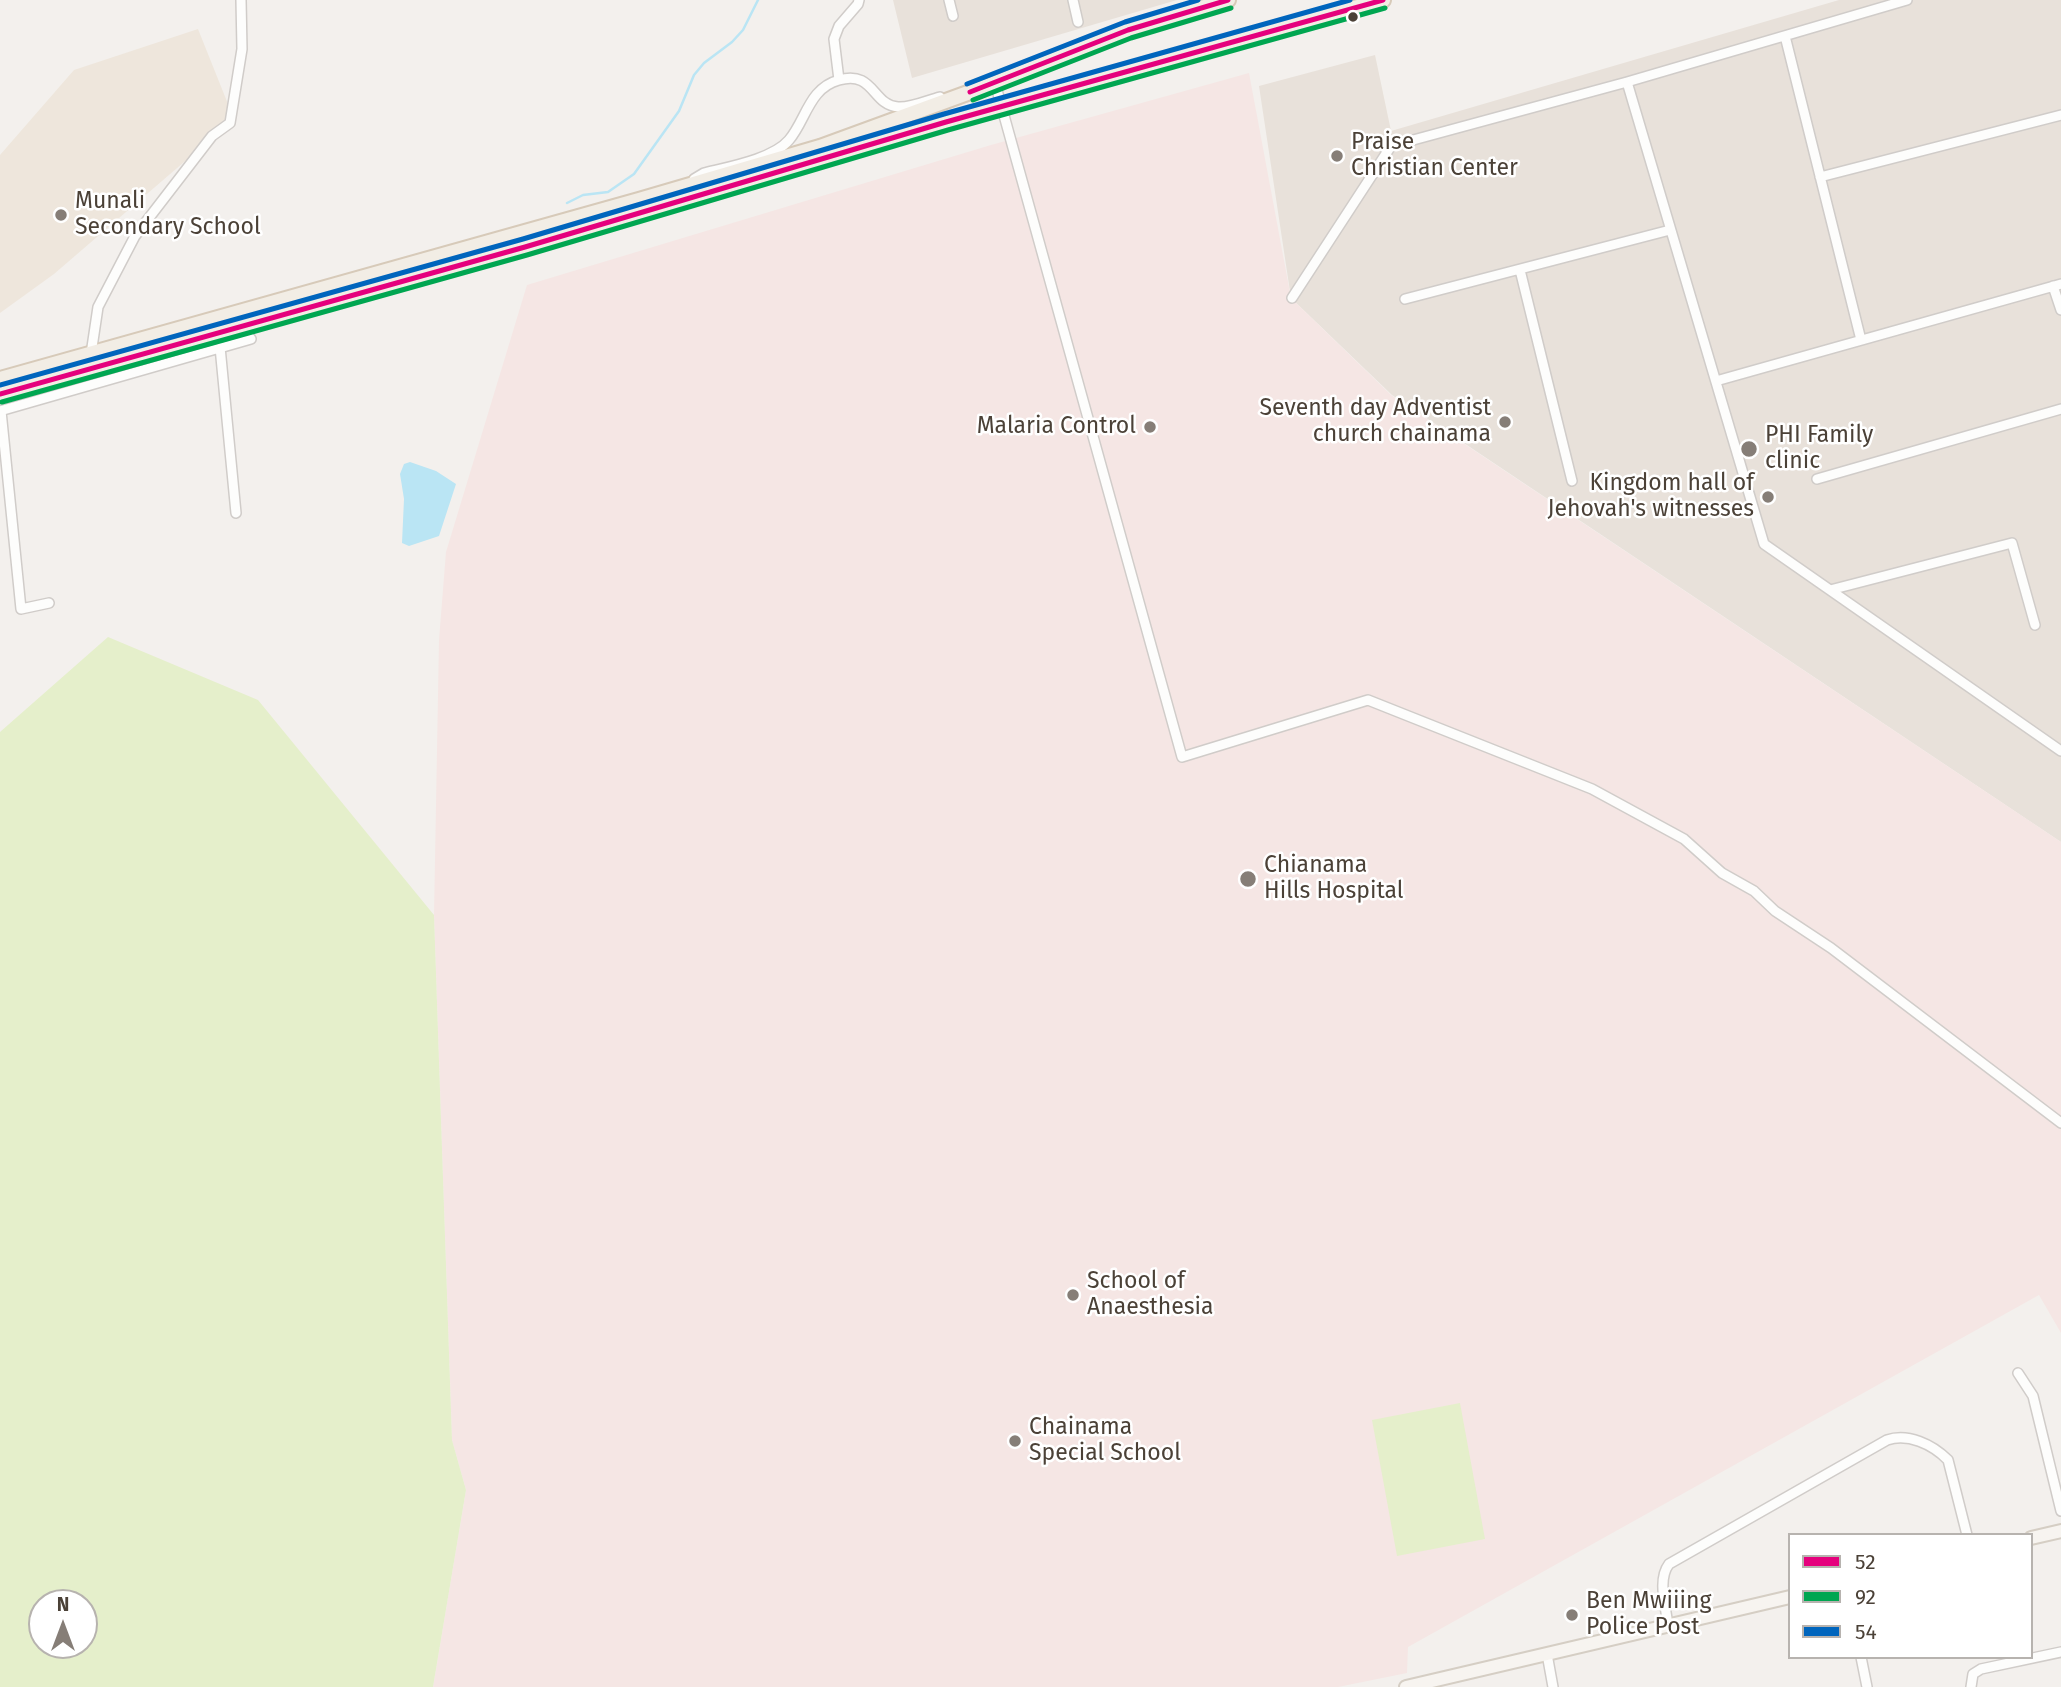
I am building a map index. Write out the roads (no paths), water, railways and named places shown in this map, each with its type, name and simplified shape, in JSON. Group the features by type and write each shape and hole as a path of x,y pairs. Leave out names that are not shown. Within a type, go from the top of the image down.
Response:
{"main road":[{"path":"0,379 820,147 995,83 1128,30 1228,0"},
{"path":"0,394 525,247 1002,106 1383,0"},
{"path":"2033,1538 2061,1531"},
{"path":"1406,1687 1788,1597"}],"street":[{"path":"91,354 98,307 135,236 212,136 230,123 242,49 241,0"},
{"path":"839,80 834,39 839,26 859,4 859,0"},
{"path":"949,0 953,16"},
{"path":"1073,0 1078,22"},
{"path":"1292,298 1391,146 1627,82 1908,0"},
{"path":"1785,36 1861,340"},
{"path":"674,190 704,173 777,151 789,140 816,94 823,87 839,80 861,80 869,83 888,105 900,107 976,89"},
{"path":"1627,82 1764,544 2061,751"},
{"path":"995,83 1182,757 1368,700 1592,789 1684,839 1722,873 1754,891 1775,911 1832,948 2061,1123"},
{"path":"1820,177 2061,115"},
{"path":"1405,299 1670,230"},
{"path":"1520,270 1572,481"},
{"path":"1716,381 2057,285 2061,310"},
{"path":"48,603 21,609 1,411 251,338 241,327"},
{"path":"220,347 236,513"},
{"path":"1817,479 2061,409"},
{"path":"1830,590 2012,543 2035,625"},
{"path":"2018,1373 2033,1396 2061,1511"},
{"path":"1668,1626 1662,1580 1669,1564 1887,1440 1899,1436 1908,1437 1940,1452 1948,1460 1966,1533"},
{"path":"2033,1658 2061,1652"},
{"path":"1547,1654 1553,1687"},
{"path":"1861,1659 1867,1687"},
{"path":"1971,1687 1973,1674 1981,1669 2028,1659"}],"water":[{"path":"410,462 436,471 456,484 439,536 409,546 402,543 404,499 400,474 404,464"}],"waterway":[{"path":"567,203 583,195 608,192 634,174 679,111 694,75 743,30 758,0"}],"place":[{"name":"Praise Christian Center","path":"1337,156"},
{"name":"Munali Secondary School","path":"61,215"},
{"name":"Seventh day Adventist church chainama","path":"1505,422"},
{"name":"Malaria Control","path":"1150,427"},
{"name":"PHI Family clinic","path":"1749,449"},
{"name":"Kingdom hall of Jehovah's witnesses","path":"1768,497"},
{"name":"Chianama Hills Hospital","path":"1248,879"},
{"name":"School of Anaesthesia","path":"1073,1295"},
{"name":"Chainama Special School","path":"1015,1441"},
{"name":"Ben Mwiiing Police Post","path":"1572,1615"}]}
